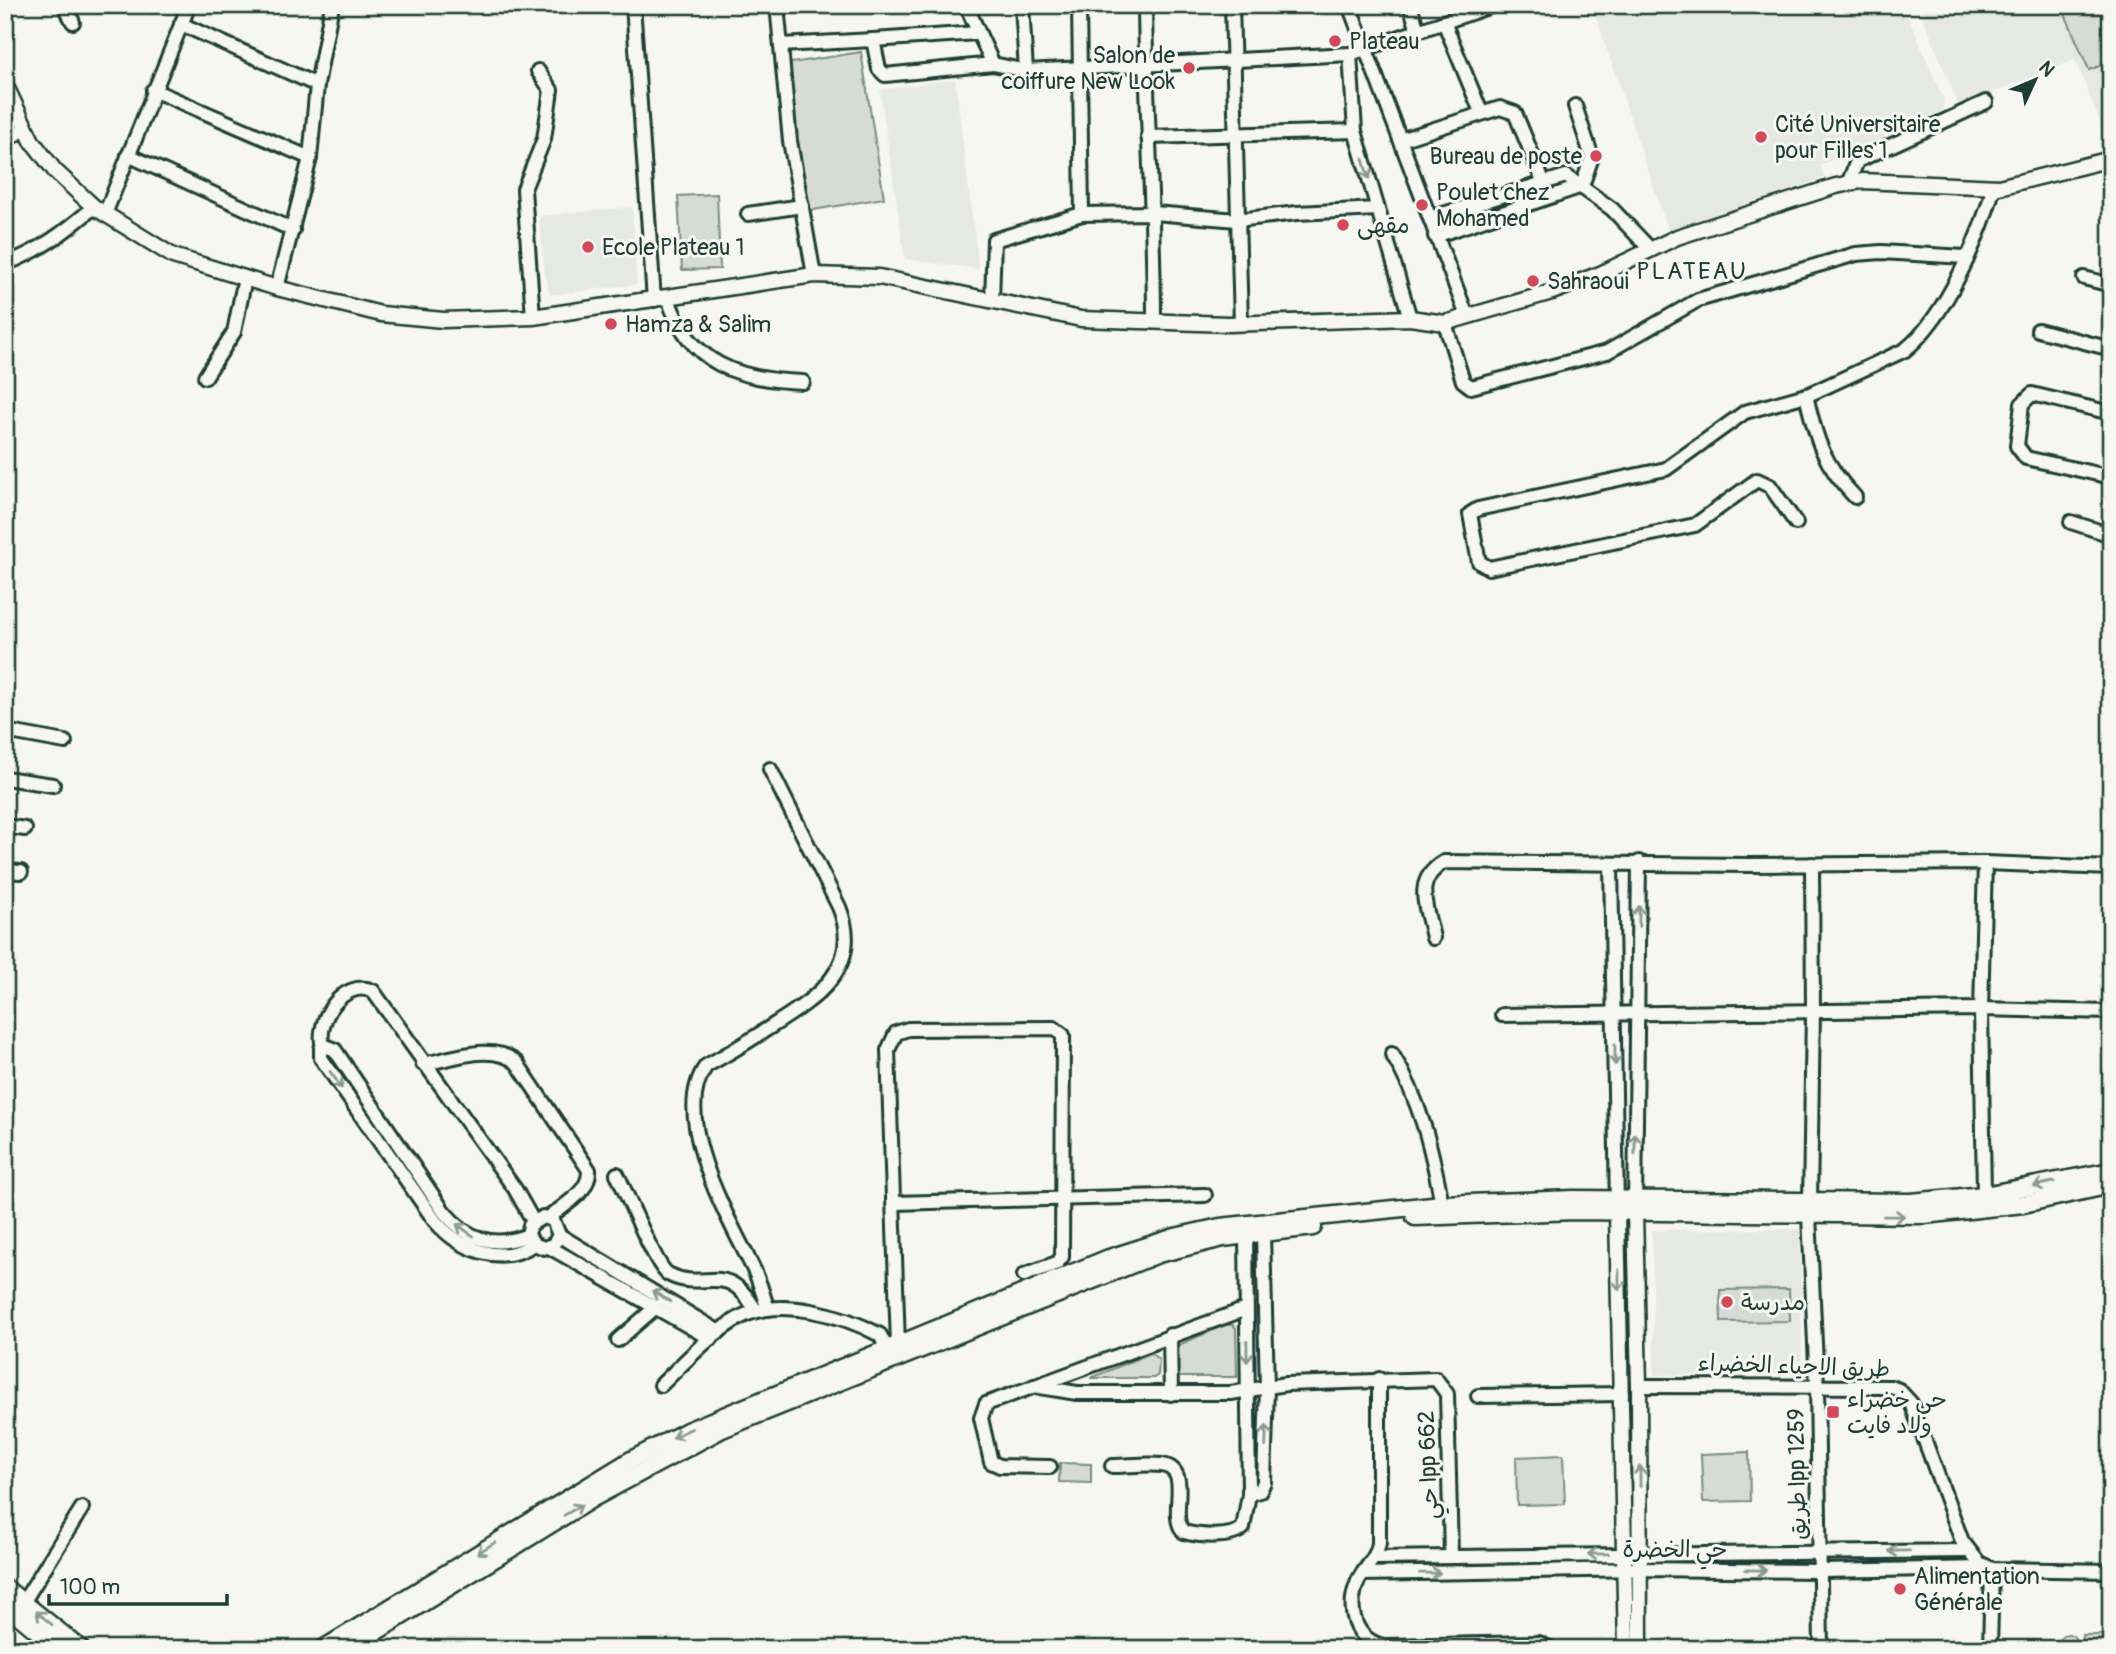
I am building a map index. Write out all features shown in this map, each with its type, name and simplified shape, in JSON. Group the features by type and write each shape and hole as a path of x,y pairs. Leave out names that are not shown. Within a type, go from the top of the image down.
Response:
{"main road":[{"path":"1809,1209 1984,1195 2111,1171"},
{"path":"323,1649 659,1445 734,1410 1109,1258 1175,1237 1242,1223 1442,1204 1809,1209 1891,1216 1958,1213 2023,1204 2111,1185"},
{"path":"348,1649 593,1498 732,1424 1137,1261 1180,1247 1246,1234 1419,1217 1617,1205"},
{"path":"5,1588 81,1649"},
{"path":"5,1604 59,1649"}],"street":[{"path":"64,5 73,22"},
{"path":"5,264 29,255 99,210 128,155 189,5"},
{"path":"277,288 310,158 317,85 332,5"},
{"path":"633,5 661,299 708,358 741,376 769,381 803,382"},
{"path":"777,5 790,141 814,275"},
{"path":"966,5 993,64"},
{"path":"1021,5 1026,71"},
{"path":"1079,5 1082,214"},
{"path":"1144,5 1148,137 1154,212 1154,321"},
{"path":"1231,5 1241,323"},
{"path":"1349,5 1381,83 1467,316"},
{"path":"1410,5 1418,30"},
{"path":"873,40 879,69 885,75 993,64 1026,71 1232,62 1350,54 1444,22 1472,9 1494,5"},
{"path":"1444,22 1481,112"},
{"path":"181,24 317,85"},
{"path":"781,45 978,33"},
{"path":"1350,54 1354,131 1410,318"},
{"path":"533,317 524,189 544,139 551,90 538,71"},
{"path":"5,84 26,129 55,171 99,210 173,256 277,288 381,314 443,320 533,317 661,299 756,281 814,275 879,277 1081,319 1241,323 1410,318 1445,323 1552,292 1600,274 1677,237 1847,184 1862,181 1994,187 2111,159"},
{"path":"153,90 310,158"},
{"path":"1847,184 1857,161 1986,102"},
{"path":"1575,106 1592,157 1582,186"},
{"path":"1400,140 1500,108 1515,113 1543,181"},
{"path":"5,140 26,129"},
{"path":"1148,137 1234,137 1354,131"},
{"path":"128,155 293,230"},
{"path":"1430,218 1566,176 1612,209 1650,249"},
{"path":"1436,236 1582,186"},
{"path":"1797,523 1770,486 1757,480 1695,525 1489,568 1479,562 1470,514 1478,509 1666,469 1745,412 1806,396 1887,360 1918,339 1940,312 1980,228 1994,187"},
{"path":"748,214 802,206"},
{"path":"992,301 994,240 1082,214 1154,212 1237,220 1378,209"},
{"path":"1445,323 1463,381 1471,387 1607,352 1698,300 1856,254 1881,252 1965,257"},
{"path":"205,377 234,332 245,278"},
{"path":"2084,278 2111,285"},
{"path":"2038,330 2111,349"},
{"path":"2111,413 2032,394 2022,404 2017,446 2026,458 2111,477"},
{"path":"1806,396 1816,441 1826,463 1855,497"},
{"path":"2071,522 2111,535"},
{"path":"5,731 65,742"},
{"path":"762,1310 755,1270 735,1236 709,1171 694,1119 697,1079 706,1066 795,1014 819,995 835,973 847,937 846,925 839,908 770,768"},
{"path":"5,778 53,785"},
{"path":"5,826 25,829"},
{"path":"1433,938 1423,882 1430,871 1444,862 1985,863 2111,867"},
{"path":"1626,1649 1639,1386 1635,1206 1639,862"},
{"path":"1984,1195 1981,1009 1985,863"},
{"path":"1611,864 1622,1394 1640,1649"},
{"name":"طريق lpp 1259","path":"1812,864 1813,1011 1809,1209 1817,1386 1821,1649"},
{"path":"5,871 21,872"},
{"path":"531,1240 533,1221 515,1189 423,1064 378,996 366,988 353,990 326,1014 321,1030 323,1047 330,1046 335,1050 434,1209 485,1242 531,1240 549,1247 619,1280 715,1335"},
{"path":"1502,1015 1981,1009 2111,1013"},
{"path":"893,1347 894,1203 888,1044 896,1033 908,1029 1054,1028 1061,1031 1060,1260 1024,1275"},
{"path":"423,1064 493,1052 506,1055 517,1063 589,1170 583,1190 548,1218 533,1221"},
{"path":"1392,1054 1410,1087 1424,1122 1442,1204"},
{"path":"617,1174 644,1228 653,1254 666,1273 687,1280 714,1278 733,1283 762,1310"},
{"path":"894,1203 1205,1195"},
{"path":"548,1218 557,1224 559,1235 656,1307 715,1335"},
{"path":"1249,1494 1257,1493 1264,1486 1267,1387 1263,1233"},
{"path":"1112,1466 1163,1465 1172,1470 1178,1480 1177,1523 1188,1534 1239,1532 1245,1523 1249,1494 1246,1234"},
{"path":"549,1247 559,1235"},
{"path":"618,1340 656,1307"},
{"path":"1050,1467 1000,1465 988,1458 981,1418 983,1408 990,1401 1246,1309"},
{"path":"662,1385 715,1335 739,1317 762,1310 805,1311 841,1319 880,1335 893,1347"},
{"path":"1170,1335 1171,1394"},
{"name":"حي lpp 662","path":"1034,1386 1077,1393 1171,1394 1247,1391 1267,1387 1379,1379 1430,1378 1445,1388 1451,1556"},
{"path":"1379,1379 1379,1544 1374,1558 1356,1586 1354,1622 1367,1640 1384,1646 1539,1643 1551,1649"},
{"name":"طريق الاحياء الخضراء","path":"1639,1386 1891,1387 1905,1396 1967,1550 1990,1569"},
{"path":"1478,1395 1622,1394"},
{"path":"24,1601 82,1508"},
{"path":"1374,1558 1451,1556 1632,1561 1820,1552 1967,1550"},
{"name":"حي الخضرة","path":"1362,1574 1632,1561 1820,1571 1990,1569"},
{"path":"1990,1649 1990,1569 2111,1571"}],"shaded area":[{"name":"Cité Universitaire pour Filles 1","path":"1592,5 1903,5 1944,100 1942,111 1820,165 1824,177 1819,180 1668,230"},
{"path":"1918,5 2111,5 2111,149 2075,60 1959,106"},
{"path":"2086,5 2101,5 2111,27 2111,62 2089,70 2065,14"},
{"path":"861,52 884,198 807,211 785,64"},
{"path":"955,79 979,269 905,259 880,90"},
{"path":"717,194 720,269 682,270 678,196"},
{"name":"Ecole Plateau 1","path":"632,207 637,284 550,295 539,216"},
{"name":"مدرسة","path":"1800,1229 1802,1374 1654,1375 1652,1230"},
{"path":"1789,1289 1790,1321 1721,1322 1720,1290"},
{"path":"1225,1325 1233,1325 1236,1328 1237,1377 1178,1377 1178,1349 1181,1344"},
{"path":"1151,1353 1159,1360 1158,1375 1154,1378 1091,1378"},
{"path":"1749,1452 1750,1501 1703,1502 1701,1454"},
{"path":"1563,1455 1565,1504 1517,1505 1516,1457"},
{"path":"1060,1463 1091,1464 1091,1483 1059,1482"},
{"path":"2065,1634 2071,1634 2076,1642 2074,1648 2065,1650 2060,1645 2060,1639"},
{"path":"2082,1635 2106,1635 2106,1649 2083,1649"},
{"path":"1755,1640 1755,1649 1708,1649 1708,1641"},
{"path":"1934,1641 1934,1649 1887,1649 1886,1642"}],"place":[{"name":"Plateau","path":"1335,41"},
{"name":"Salon de coiffure New Look","path":"1189,68"},
{"name":"Cité Universitaire pour Filles 1","path":"1761,137"},
{"name":"Bureau de poste","path":"1596,156"},
{"name":"Poulet chez Mohamed","path":"1422,205"},
{"name":"مقهى","path":"1343,225"},
{"name":"Ecole Plateau 1","path":"588,247"},
{"name":"Sahraoui","path":"1533,281"},
{"name":"Hamza & Salim","path":"611,324"},
{"name":"مدرسة","path":"1727,1302"},
{"name":"حي خضراء ولاد فايت","path":"1833,1412"},
{"name":"Alimentation Générale","path":"1900,1589"}],"district":[{"name":"PLATEAU","path":"1692,271"}]}
